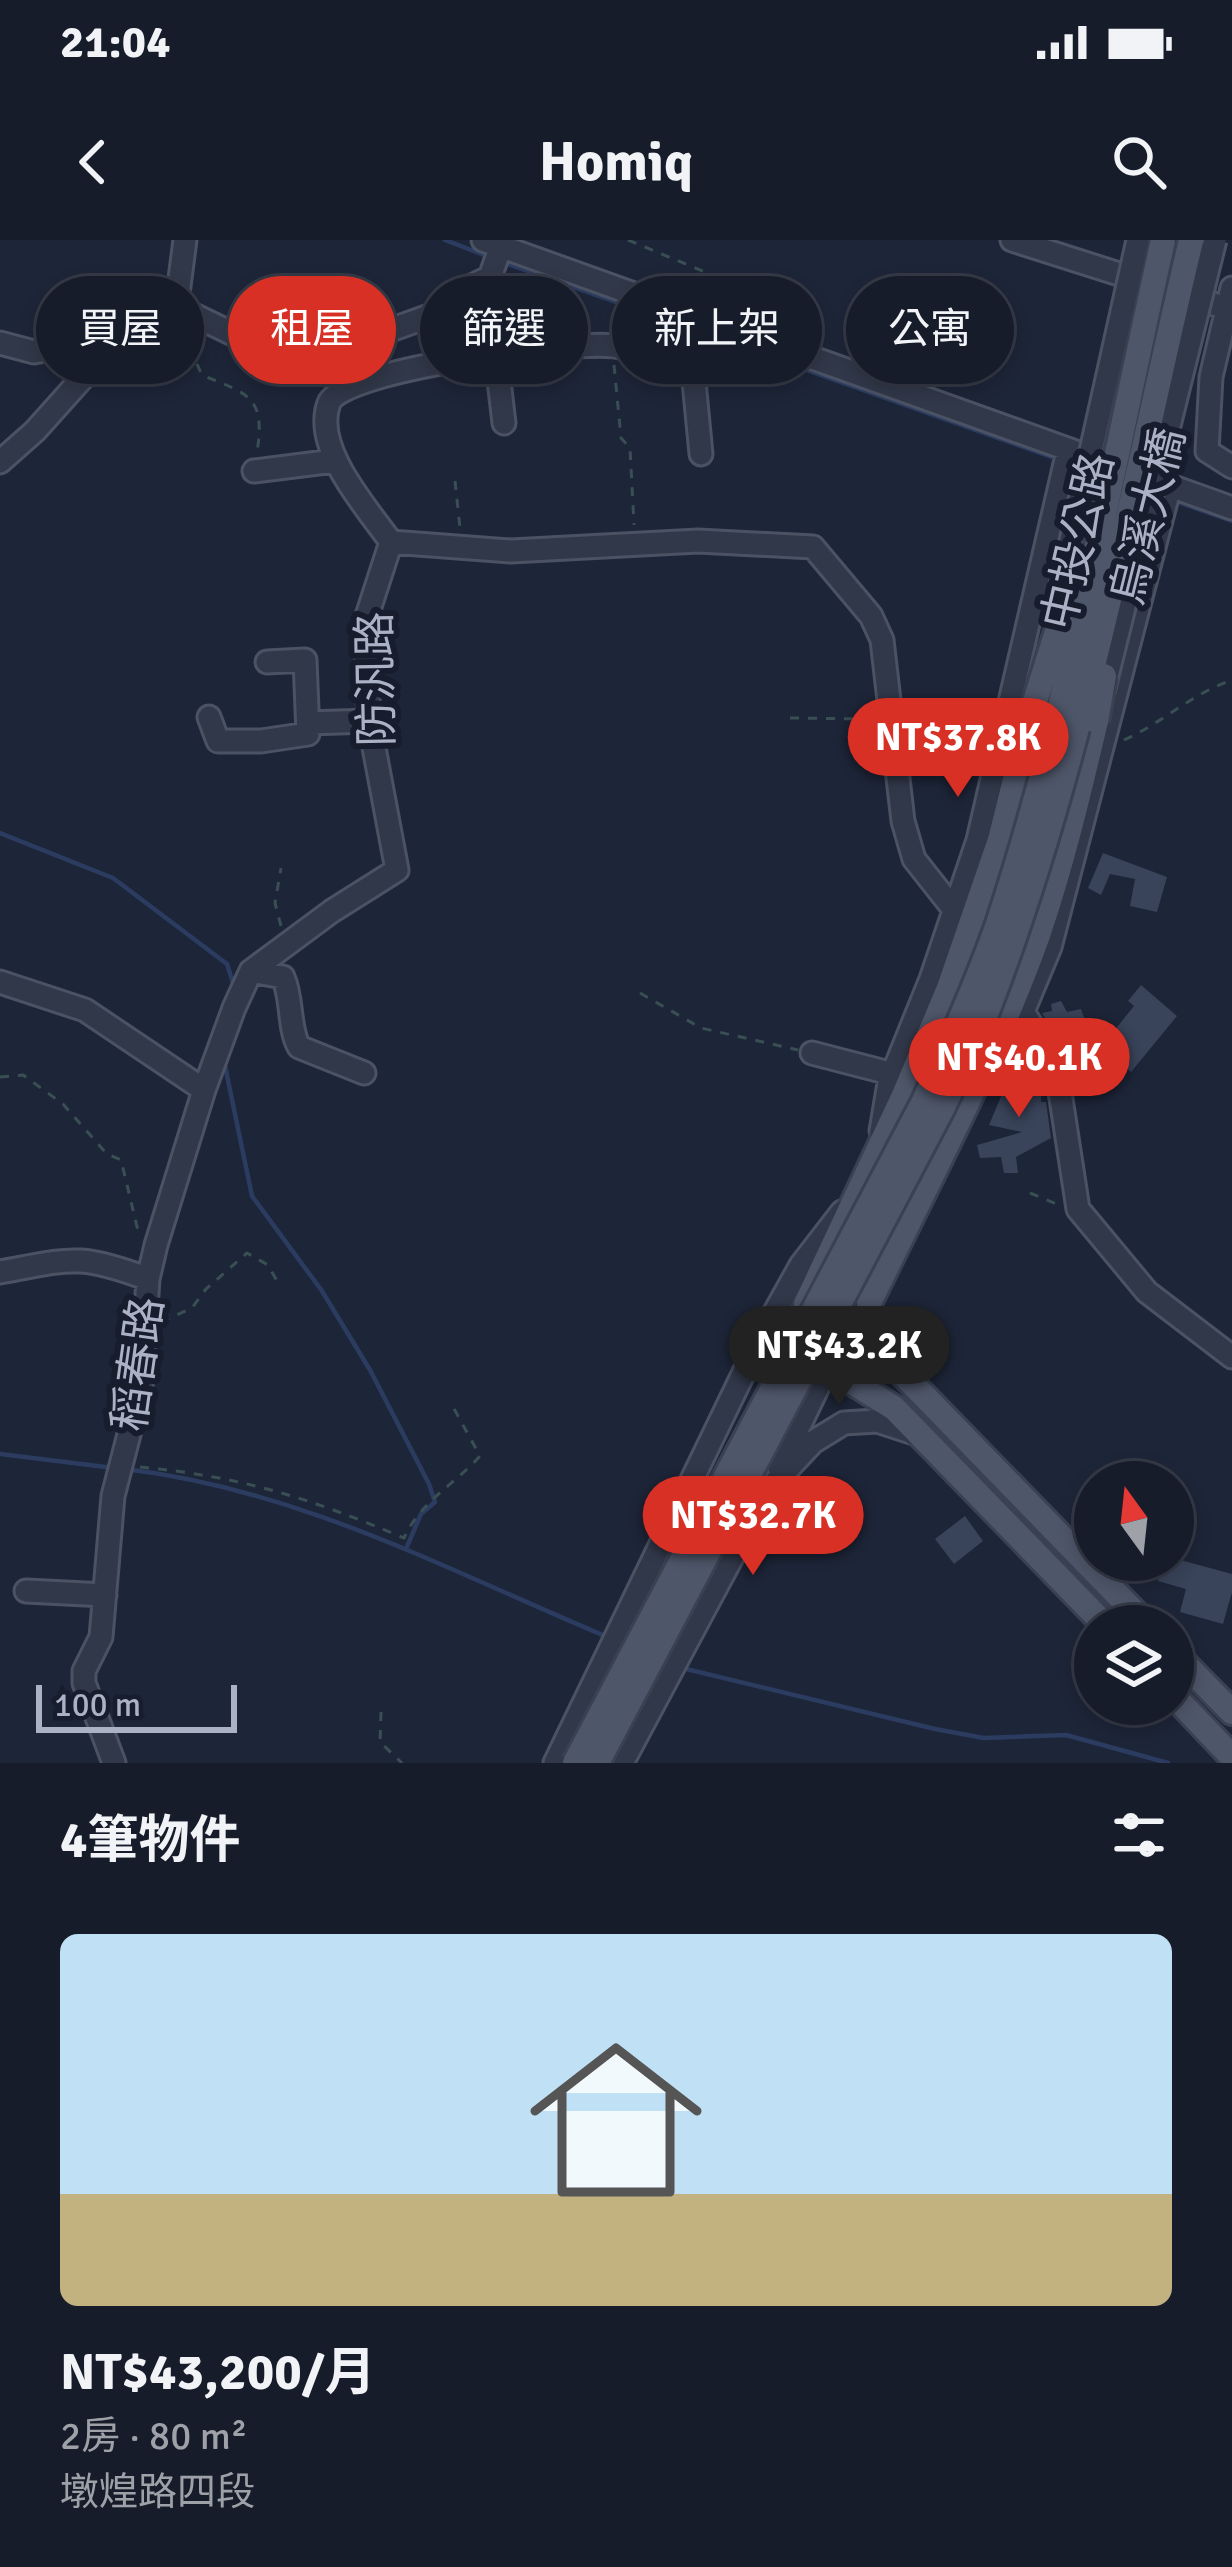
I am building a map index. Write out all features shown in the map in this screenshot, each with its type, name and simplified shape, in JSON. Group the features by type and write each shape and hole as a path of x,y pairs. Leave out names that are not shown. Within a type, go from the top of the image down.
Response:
{"main road":[{"path":"1107,1585 1085,1604 922,1435 882,1399 827,1368 804,1338 805,1309 940,1009 1000,840 1077,568 1152,240"},
{"name":"中投公路","path":"574,1763 924,1101 971,997 1021,846 1057,713 1163,240"},
{"name":"中投公路","path":"597,1763 942,1109 989,1006 1042,852 1079,718 1191,240"},
{"path":"1127,1605 881,1350 869,1304 1036,939 1063,859 1100,733 1118,589 1202,240"},
{"path":"1194,1673 1232,1712"},
{"path":"1194,1717 1232,1756"}],"street":[{"path":"180,276 185,240"},
{"path":"1012,240 1230,302 1211,377 1207,451 1232,467"},
{"name":"烏溪大橋","path":"1034,708 1138,240"},
{"name":"烏溪大橋","path":"1100,733 1215,240"},
{"path":"204,320 260,347 302,327 353,320 371,337 432,315 490,277 492,243 612,285"},
{"path":"0,343 36,352"},
{"path":"822,364 1168,495 1232,508"},
{"path":"420,368 341,389 329,402 326,420 334,461 391,542 511,551 698,541 813,547 871,616 882,640 903,821 914,859 955,911"},
{"path":"0,462 77,384"},
{"path":"499,384 504,423"},
{"path":"694,384 701,454"},
{"path":"878,1151 892,1074 978,840 1066,459"},
{"path":"254,471 334,461"},
{"path":"958,1117 1010,1045 1050,946 1100,733 1168,495"},
{"name":"防汎路","path":"251,971 397,870 369,721 365,622 391,542"},
{"path":"209,716 218,741 308,734 305,660 267,662"},
{"path":"309,723 369,721"},
{"path":"251,971 283,977 292,1007 294,1041 299,1046 364,1073"},
{"name":"稻春路","path":"114,1763 84,1671 101,1637 113,1496 141,1388 148,1279 204,1090 251,971"},
{"path":"0,982 85,1010 204,1090"},
{"path":"1024,1013 1056,1066 1078,1209 1147,1292 1232,1357"},
{"path":"812,1053 892,1074"},
{"path":"555,1763 762,1335 801,1265 861,1188"},
{"path":"0,1272 78,1258 99,1260 148,1279"},
{"path":"622,1763 768,1490 827,1368 869,1304"},
{"path":"768,1490 813,1442 844,1423 877,1420 922,1435"},
{"path":"26,1591 105,1595"},
{"path":"586,1704 638,1732"}],"path":[{"path":"628,240 714,276"},
{"path":"204,376 246,394 262,422 254,471"},
{"path":"616,384 621,438 630,448 635,544"},
{"path":"454,481 463,547"},
{"path":"1100,733 1127,739 1232,680"},
{"path":"790,718 891,719"},
{"path":"281,868 275,903 285,946"},
{"path":"640,993 700,1028 812,1053"},
{"path":"0,1077 23,1075 63,1104 107,1154 121,1160 137,1232 156,1245"},
{"path":"1030,1193 1078,1209"},
{"path":"145,1329 192,1308 247,1253 268,1265 277,1281"},
{"path":"121,1466 260,1484 325,1504 404,1538 437,1492 480,1456 452,1405"},
{"path":"381,1712 380,1742 402,1763"}],"building":[{"path":"1103,853 1167,877 1157,912 1130,906 1135,879 1110,874 1101,895 1088,888"},
{"path":"1141,985 1177,1016 1131,1072 1101,1047 1134,1006 1128,1001"},
{"path":"1061,1001 1067,1012 1081,1009 1085,1020 1073,1025 1076,1040 1060,1044 1055,1025 1050,1026 1042,1013 1052,1011 1051,1004"},
{"path":"1013,1068 1042,1076 1041,1102 1046,1102 1051,1138 1016,1157 1018,1173 1004,1173 1001,1157 980,1158 977,1145 1022,1132 989,1125"},
{"path":"965,1516 983,1541 954,1564 935,1539"},
{"path":"1194,1564 1232,1574 1223,1624 1194,1616 1194,1605 1182,1605 1186,1589 1158,1581 1194,1581"}],"waterway":[{"path":"445,240 492,258"},
{"path":"502,262 612,301"},
{"path":"822,375 1057,459"},
{"path":"1175,501 1232,521"},
{"path":"0,833 113,878 227,964 235,989"},
{"path":"224,1061 252,1196 322,1291 370,1370 429,1484 435,1502 421,1514 406,1549"},
{"path":"0,1454 114,1468"},
{"path":"125,1469 190,1479 312,1513 605,1636"},
{"path":"682,1668 935,1729 984,1738 1066,1735 1168,1763"}]}
